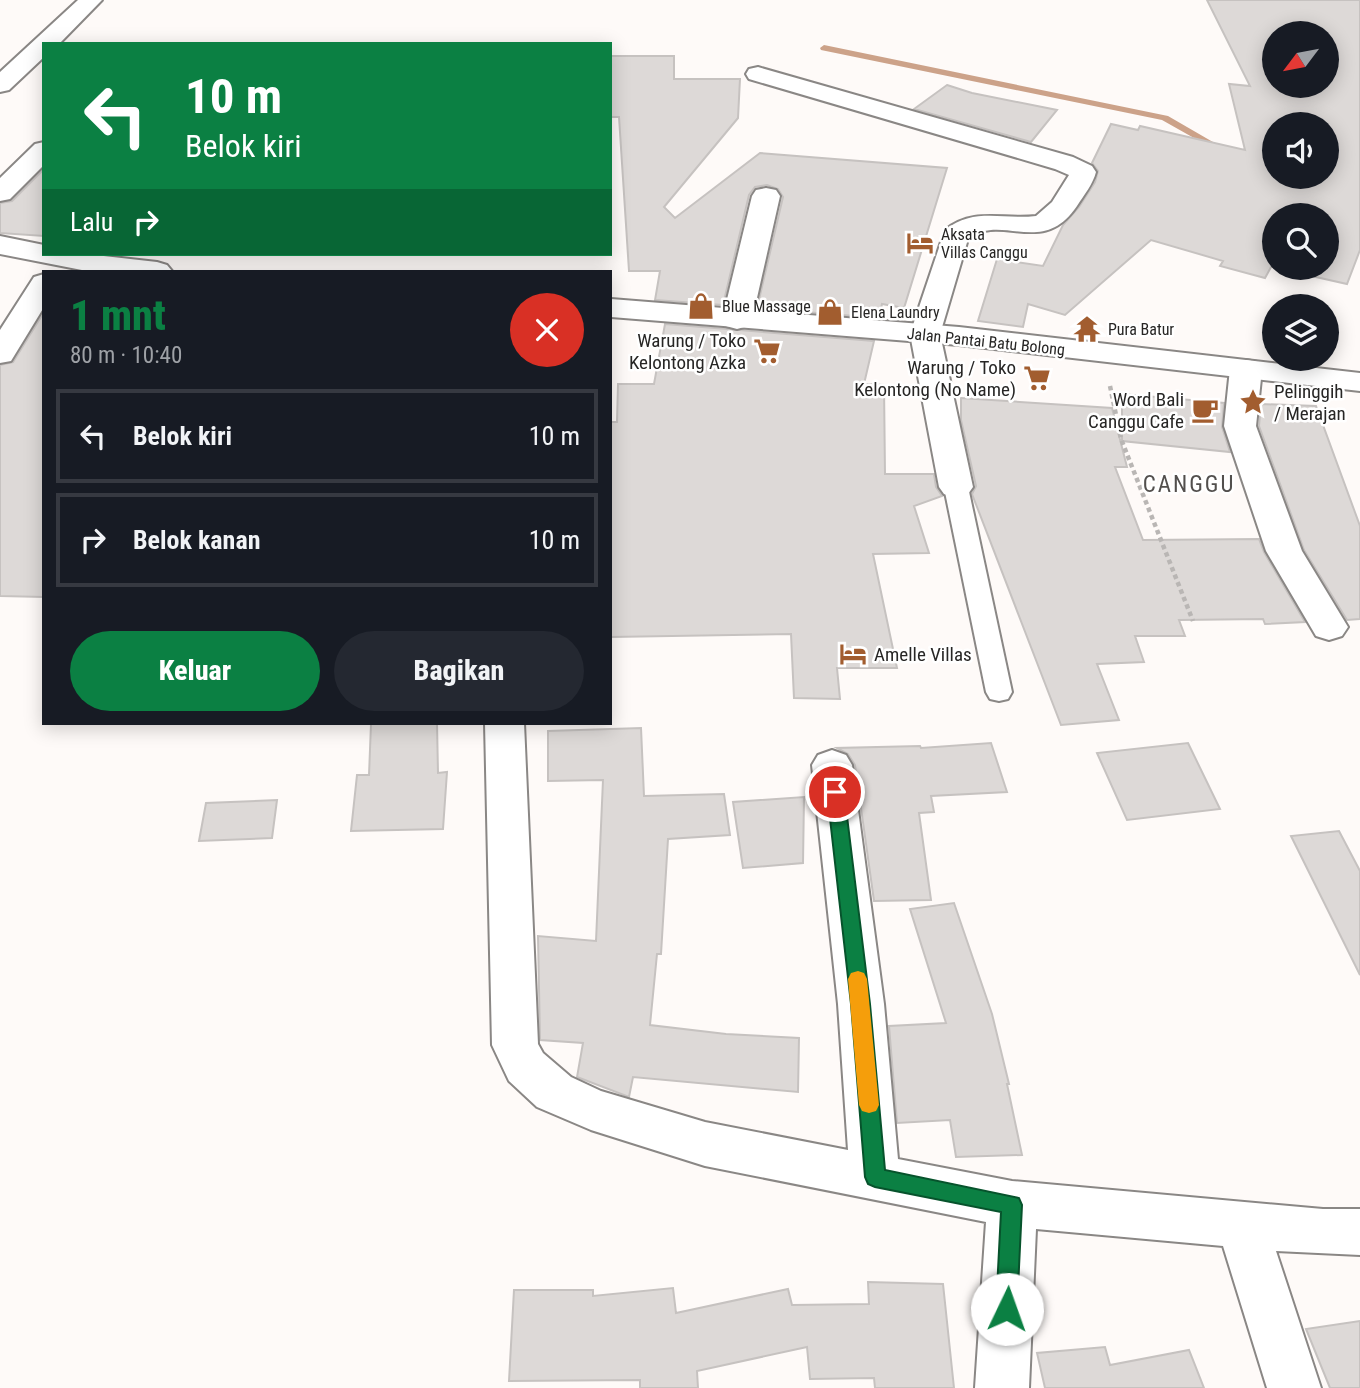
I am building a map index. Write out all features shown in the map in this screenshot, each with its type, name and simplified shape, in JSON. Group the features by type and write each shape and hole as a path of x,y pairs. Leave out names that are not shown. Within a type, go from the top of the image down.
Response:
{"street":[{"path":"46,42 91,0"},
{"path":"0,85 42,46"},
{"path":"758,74 1064,163 1083,172 1054,217 1035,224 991,222 962,228 955,236 925,334 956,487"},
{"path":"0,193 42,151"},
{"path":"737,320 766,196"},
{"path":"0,245 48,263 143,270"},
{"path":"0,354 42,274"},
{"name":"Jalan Pantai Batu Bolong","path":"612,308 925,334 1360,382"},
{"path":"1246,369 1240,426 1284,551 1329,627"},
{"path":"504,725 515,1045 526,1068 554,1092 591,1109 705,1144 1012,1205 1242,1226 1360,1232"},
{"path":"832,765 861,1004 875,1177"},
{"path":"1002,1388 1012,1205"},
{"path":"1242,1226 1294,1388"}],"lane":[{"path":"956,487 999,692"}],"path":[{"path":"1112,354 1110,392 1121,439 1194,621"}],"building":[{"path":"1207,0 1360,0 1360,250 1347,284 1329,280 1339,280 1339,203 1262,203 1262,277 1220,266 1223,261 1151,240 1065,315 1028,304 1023,327 978,321 997,259 1043,266 1063,225 1095,182 1098,171 1092,163 1111,124 1138,130 1140,126 1245,150 1229,84 1250,86"},
{"path":"612,56 674,56 674,79 740,79 738,118 664,207 675,218 760,153 947,168 904,308 882,304 879,318 757,308 783,197 778,189 767,185 755,187 749,195 723,305 655,300 660,271 629,271 619,117 612,117"},
{"path":"947,85 972,93 1057,110 1031,142 914,109"},
{"path":"42,171 42,236 0,233 0,203 12,201"},
{"path":"42,315 42,597 0,596 0,365 13,362"},
{"path":"665,324 874,341 864,384 884,385 885,474 934,474 936,487 942,496 914,506 929,553 873,554 897,668 837,668 840,699 794,698 791,634 612,637 612,422 617,422 618,384 654,384"},
{"path":"1122,394 1224,403 1222,427 1230,452 1122,441"},
{"path":"961,398 1112,408 1127,467 1115,467 1143,540 1259,539 1305,622 1265,624 1263,619 1179,620 1185,636 1135,636 1144,662 1097,664 1119,720 1061,725 972,494 976,486 961,420"},
{"path":"1261,404 1316,406 1360,526 1360,619 1347,620 1304,550 1259,426"},
{"path":"371,725 437,725 438,773 447,772 443,829 351,831 357,775 369,775"},
{"path":"641,728 644,796 724,794 730,835 668,839 661,954 657,954 650,1025 726,1034 799,1038 798,1092 633,1077 629,1097 577,1077 583,1043 540,1040 538,936 596,941 603,780 548,781 548,731"},
{"path":"991,743 1007,792 931,796 934,812 919,813 931,900 874,901 855,765 848,754 837,748 921,748"},
{"path":"1188,743 1220,809 1127,820 1097,753"},
{"path":"804,797 803,863 743,868 733,802"},
{"path":"277,800 272,838 199,841 206,803"},
{"path":"1339,831 1360,871 1360,975 1291,836"},
{"path":"954,903 992,1014 1022,1155 956,1157 950,1120 897,1123 889,1026 946,1023 910,909"},
{"path":"868,1282 943,1284 954,1388 875,1388 874,1378 810,1379 807,1347 697,1371 698,1388 640,1388 640,1380 509,1381 514,1290 593,1290 593,1296 673,1288 676,1313 788,1289 792,1305 869,1304"},
{"path":"1360,1321 1360,1388 1330,1388 1306,1329"},
{"path":"1105,1347 1110,1365 1189,1350 1204,1388 1045,1388 1037,1353"}],"waterway":[{"path":"824,48 1165,118 1220,149"}],"slow traffic":[{"path":"858,979 869,1105"}],"place":[{"name":"Aksata Villas Canggu","path":"920,243"},
{"name":"Blue Massage","path":"701,306"},
{"name":"Elena Laundry","path":"830,312"},
{"name":"Pura Batur","path":"1087,329"},
{"name":"Warung / Toko Kelontong Azka","path":"767,351"},
{"name":"Warung / Toko Kelontong (No Name)","path":"1037,378"},
{"name":"Pelinggih / Merajan","path":"1253,402"},
{"name":"Word Bali Canggu Cafe","path":"1205,410"},
{"name":"Amelle Villas","path":"853,654"}],"district":[{"name":"CANGGU","path":"1189,484"}],"route":[{"path":"835,792 861,1004 875,1177 1012,1205 1007,1309"}]}
